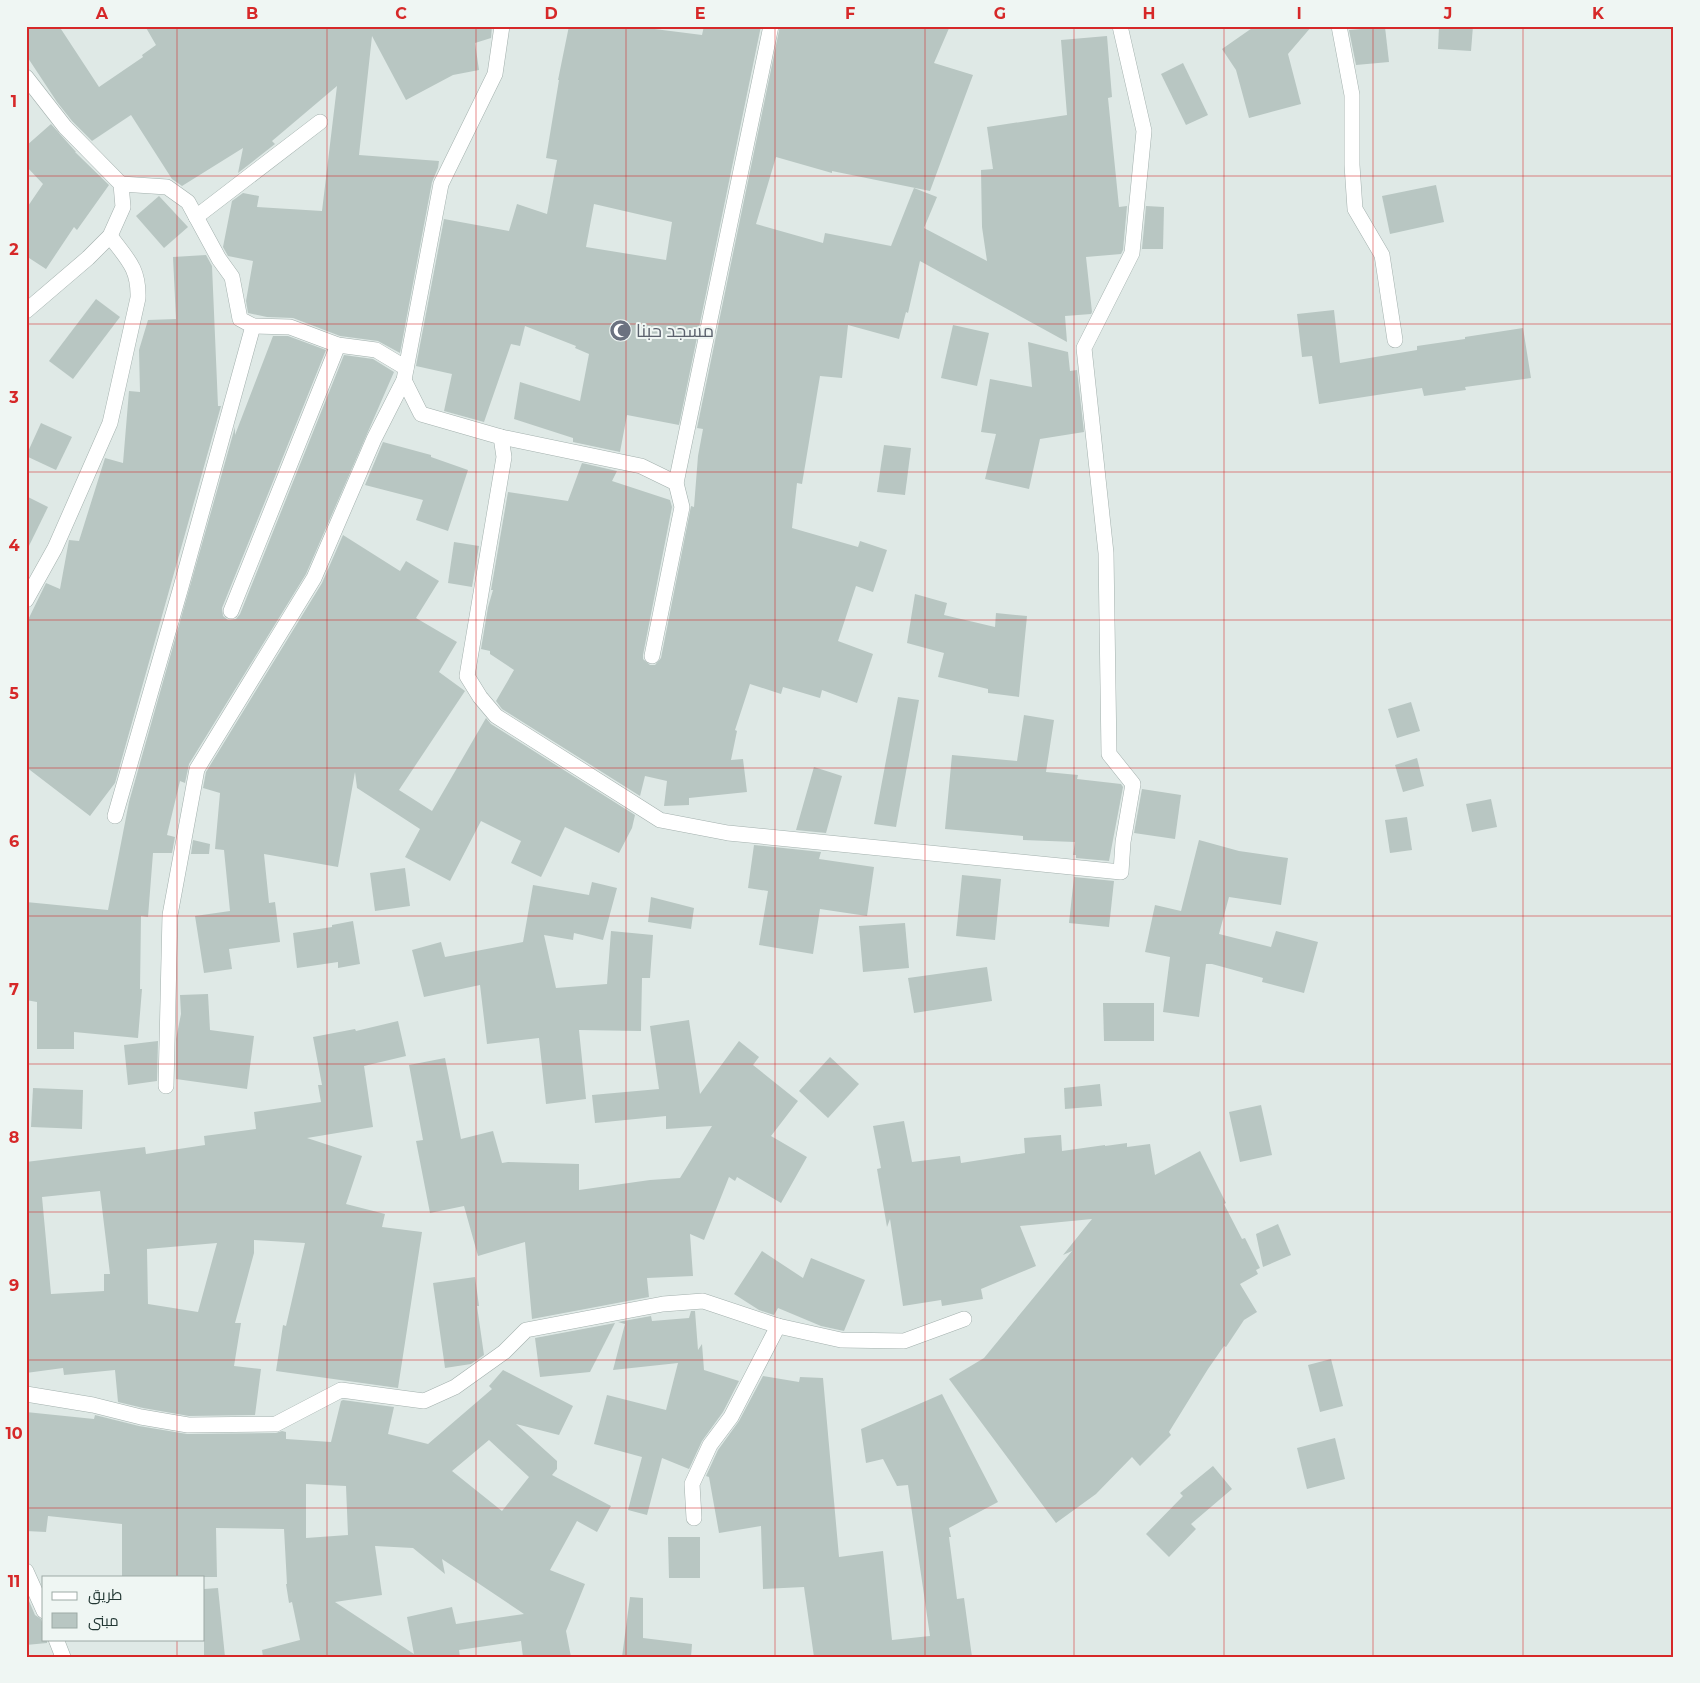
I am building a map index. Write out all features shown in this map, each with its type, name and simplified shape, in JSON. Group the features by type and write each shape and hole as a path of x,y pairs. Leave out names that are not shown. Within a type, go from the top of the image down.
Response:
{"street":[{"path":"166,1086 170,915 197,769 314,578 374,439 405,374 441,184 495,74 502,26"},
{"path":"652,656 682,506 676,483 771,26"},
{"path":"501,436 504,457 467,676 480,697 496,716 660,820 728,834 1121,872 1123,842 1133,784 1109,754 1106,553 1084,348 1132,253 1144,131 1120,26"},
{"path":"1340,26 1352,94 1354,209 1382,255 1395,340"},
{"path":"26,77 65,127 121,184 123,207 110,236 88,258 26,311"},
{"path":"196,217 320,122"},
{"path":"121,184 167,187 188,202 219,259 232,277 240,319 253,326 290,327 338,345 376,350 405,374 421,414 501,436 641,466 676,483"},
{"path":"26,600 55,548 110,423 138,298 138,284 136,271 110,236"},
{"path":"115,816 253,326"},
{"path":"231,611 338,345"},
{"path":"26,1394 93,1405 141,1417 188,1425 276,1424 341,1390 424,1400 455,1388 504,1352 526,1330 663,1304 703,1301 778,1326 841,1340 904,1341 964,1319"},
{"path":"694,1518 692,1484 710,1445 731,1417 778,1326"},
{"path":"26,1571 42,1607"},
{"path":"56,1640 64,1657"}],"building":[{"path":"26,26 59,26 99,87 143,57 142,55 156,45 145,26 492,26 491,38 475,43 479,70 453,75 406,100 372,36 359,155 439,161 432,182 400,353 378,341 340,336 293,318 267,317 248,313 246,301 253,261 228,256 223,247 232,201 243,193 259,196 257,207 322,211 337,86 272,141 275,144 238,173 243,148 182,186 172,179 131,115 92,141 72,121 26,55"},
{"path":"569,26 631,26 702,35 704,26 761,26 679,425 627,415 620,452 573,442 573,438 514,419 520,382 580,401 589,354 575,348 576,346 525,326 520,346 511,344 484,422 444,411 452,374 416,366 444,219 509,231 517,204 547,214 557,160 546,158 558,80","holes":["594,204 672,222 666,260 586,247"]},
{"path":"780,26 950,26 934,63 973,75 930,191 832,171 832,173 776,157 756,224 823,243 825,233 891,246 914,188 937,197 924,228 987,261 982,227 981,170 993,169 987,127 1067,115 1061,40 1107,36 1112,97 1108,98 1119,207 1127,206 1123,250 1121,254 1086,257 1092,312 1091,314 1065,316 1067,342 920,261 908,313 906,312 899,339 848,325 842,378 820,376 802,484 797,483 792,528 858,547 860,541 887,550 873,592 856,586 838,641 873,654 857,703 822,690 820,698 783,687 781,694 750,684 735,730 737,731 731,760 743,759 747,792 689,798 689,805 664,806 667,781 645,776 640,796 502,709 496,701 514,670 490,654 490,651 481,649 488,607 493,590 491,590 508,492 568,501 582,463 617,471 612,481 670,500 672,507 643,655 643,659 650,665 655,665 661,658 691,506 694,507 698,456 703,429 697,428"},
{"path":"1255,26 1312,26 1288,54 1301,104 1249,118 1236,70 1222,49"},
{"path":"1439,26 1473,26 1471,51 1438,49"},
{"path":"1385,27 1389,62 1356,65 1349,30"},
{"path":"1183,63 1208,115 1186,125 1161,74"},
{"path":"51,124 75,152 109,185 77,230 74,227 46,269 26,256 26,209 43,184 26,166 26,146"},
{"path":"1436,185 1444,222 1390,234 1382,196"},
{"path":"159,196 188,227 164,248 136,216"},
{"path":"1146,206 1164,207 1163,249 1142,249"},
{"path":"206,255 212,266 218,406 221,406 115,783 90,816 26,767 26,624 46,583 60,589 69,540 79,541 105,458 123,463 129,391 140,392 139,350 148,320 176,319 173,257"},
{"path":"96,299 120,317 73,379 49,361"},
{"path":"1334,310 1340,363 1417,350 1417,346 1523,328 1531,378 1465,387 1466,390 1424,396 1422,388 1319,404 1312,356 1302,357 1297,314"},
{"path":"953,325 989,333 977,386 941,378"},
{"path":"273,336 288,336 326,350 222,608 223,616 228,620 236,619 240,614 344,355 373,359 394,372 306,574 189,764 185,783 180,781 167,835 175,837 172,853 153,853 148,917 141,916 140,989 142,989 138,1038 74,1032 74,1049 37,1049 37,1002 26,1000 26,902 108,910 129,802 235,427 235,435"},
{"path":"1028,342 1068,352 1070,371 1077,370 1084,432 1040,439 1029,489 985,479 996,434 981,432 990,379 1032,387"},
{"path":"41,423 72,437 56,470 26,456"},
{"path":"383,442 431,455 431,457 468,470 448,531 416,520 423,500 365,485"},
{"path":"884,445 911,448 905,495 877,492"},
{"path":"26,496 48,507 26,552"},
{"path":"343,535 400,571 406,561 439,581 416,618 457,642 439,672 465,691 399,790 432,811 486,718 491,724 635,815 632,828 619,853 565,827 541,877 511,863 521,841 481,821 450,881 405,857 420,829 357,788 355,772 338,867 264,854 269,903 275,902 280,942 229,949 232,969 204,973 195,916 230,911 224,850 215,849 220,793 203,788 206,772 322,583"},
{"path":"454,542 479,546 472,587 448,583"},
{"path":"915,594 947,603 944,615 995,627 996,613 1027,616 1019,697 988,693 988,689 938,677 944,653 907,643"},
{"path":"898,697 919,700 896,827 874,824"},
{"path":"1411,702 1420,731 1397,738 1388,709"},
{"path":"1024,715 1054,720 1046,772 1078,775 1077,779 1121,784 1123,787 1109,861 1076,858 1076,855 1073,855 1075,842 1023,840 1023,836 945,829 952,755 1017,761"},
{"path":"1417,758 1424,786 1403,792 1395,765"},
{"path":"814,767 842,776 826,833 796,830"},
{"path":"1142,789 1181,795 1175,839 1134,833"},
{"path":"1491,799 1497,827 1472,832 1466,804"},
{"path":"1407,817 1412,850 1390,853 1385,820"},
{"path":"193,840 210,844 209,854 191,854"},
{"path":"1199,840 1239,851 1288,858 1281,905 1229,897 1219,934 1271,947 1276,931 1318,942 1304,993 1262,982 1263,978 1206,964 1199,1017 1163,1012 1170,957 1145,952 1155,905 1181,911"},
{"path":"754,845 821,852 819,859 874,867 867,916 820,909 813,954 759,945 768,891 748,888"},
{"path":"405,868 410,906 375,911 370,873"},
{"path":"962,875 1001,879 995,940 956,936"},
{"path":"1074,877 1114,881 1109,927 1069,923"},
{"path":"592,882 617,888 603,940 574,933 573,940 544,935 556,988 607,984 611,931 653,935 650,978 642,978 641,1031 579,1030 586,1099 546,1104 539,1038 487,1044 480,985 424,997 412,950 441,942 445,957 523,942 533,885 589,895"},
{"path":"651,897 694,908 691,929 648,922"},
{"path":"353,921 360,964 338,968 338,962 297,968 293,933 332,927 332,925"},
{"path":"905,923 909,968 863,972 859,926"},
{"path":"987,967 992,1001 914,1013 908,978"},
{"path":"208,994 210,1030 254,1036 247,1089 176,1079 176,1039 181,1014 180,995"},
{"path":"1103,1003 1154,1003 1154,1041 1104,1041"},
{"path":"689,1020 700,1094 739,1041 759,1057 753,1065 798,1101 771,1136 807,1157 781,1203 737,1177 735,1181 729,1177 704,1240 690,1234 693,1276 647,1278 649,1297 532,1319 525,1242 478,1256 464,1206 430,1213 416,1141 423,1140 409,1065 445,1058 461,1139 493,1131 502,1163 579,1164 579,1190 650,1180 680,1178 712,1126 666,1129 666,1116 595,1123 592,1095 659,1089 650,1026"},
{"path":"398,1021 406,1056 364,1066 373,1127 307,1138 362,1156 346,1204 385,1214 382,1227 422,1232 398,1388 276,1371 283,1325 286,1326 305,1243 254,1240 254,1253 235,1323 241,1323 234,1366 261,1369 255,1415 189,1416 118,1402 115,1370 64,1375 63,1368 26,1373 26,1162 145,1147 146,1154 205,1145 204,1136 256,1129 254,1112 321,1102 318,1085 322,1085 313,1037 355,1029 356,1031","holes":["100,1191 110,1274 104,1274 104,1291 51,1294 42,1197","217,1243 198,1312 148,1304 147,1249"]},
{"path":"158,1041 157,1081 128,1085 124,1045"},
{"path":"830,1057 859,1084 828,1118 799,1091"},
{"path":"1100,1084 1102,1106 1065,1109 1064,1088"},
{"path":"33,1088 83,1090 82,1129 31,1127"},
{"path":"1261,1105 1272,1155 1240,1162 1229,1112"},
{"path":"904,1121 912,1162 960,1156 961,1163 1025,1153 1024,1138 1061,1135 1062,1151 1127,1143 1127,1147 1150,1144 1155,1175 1200,1151 1226,1203 1224,1204 1242,1239 1245,1238 1260,1268 1256,1270 1258,1274 1240,1284 1257,1312 1244,1320 1226,1347 1224,1346 1169,1432 1171,1435 1140,1466 1132,1457 1096,1494 1056,1523 949,1379 984,1358 1072,1251 1063,1255 1092,1219 1020,1226 1036,1266 981,1289 983,1299 942,1306 941,1300 903,1306 890,1219 887,1227 877,1169 881,1168 873,1126"},
{"path":"1278,1224 1291,1255 1263,1267 1256,1234"},
{"path":"762,1251 803,1278 811,1258 865,1280 844,1331 821,1326 778,1308 774,1315 759,1310 734,1294"},
{"path":"475,1277 484,1355 471,1364 445,1368 433,1283"},
{"path":"691,1311 695,1311 698,1350 702,1344 704,1370 739,1381 723,1412 702,1441 689,1469 662,1458 647,1515 628,1510 642,1457 594,1444 607,1395 666,1410 678,1363 613,1370 625,1324 618,1322 651,1316 652,1321 689,1318"},
{"path":"615,1323 590,1372 540,1377 535,1338"},
{"path":"1331,1359 1343,1406 1320,1412 1308,1365"},
{"path":"503,1370 573,1406 559,1435 516,1424 557,1461 557,1469 552,1475 611,1506 597,1532 577,1521 550,1570 585,1584 566,1631 571,1657 523,1657 521,1641 459,1650 460,1657 263,1657 262,1650 300,1640 292,1602 289,1603 286,1584 284,1529 216,1528 217,1577 122,1576 122,1524 48,1516 46,1532 26,1531 26,1412 94,1419 95,1415 139,1426 187,1434 276,1433 282,1431 286,1432 286,1439 331,1442 341,1401 343,1400 394,1407 388,1434 428,1444 492,1389 489,1386","holes":["489,1440 529,1477 502,1511 452,1471","306,1484 346,1486 348,1535 306,1538","375,1546 413,1548 445,1574 442,1559 524,1614 456,1624 452,1607 407,1617 414,1654 335,1602 382,1595"]},
{"path":"763,1376 799,1382 800,1377 823,1378 839,1557 883,1551 892,1640 930,1636 908,1485 897,1486 883,1459 866,1463 861,1429 942,1394 998,1502 949,1528 957,1599 964,1598 972,1657 814,1657 804,1587 763,1589 761,1526 719,1533 709,1477 706,1476 718,1450 739,1421"},
{"path":"1335,1438 1345,1479 1307,1489 1297,1448"},
{"path":"1213,1466 1232,1489 1191,1524 1196,1529 1169,1557 1146,1534 1183,1496 1180,1493"},
{"path":"668,1537 700,1537 700,1578 669,1578"},
{"path":"218,1588 225,1657 204,1657 205,1589"},
{"path":"26,1594 35,1615 41,1619 42,1640 47,1640 47,1643 26,1645"},
{"path":"630,1597 643,1598 643,1638 692,1644 691,1657 622,1657"}],"place":[{"name":"مسجد حبنا","path":"620,331"}]}
